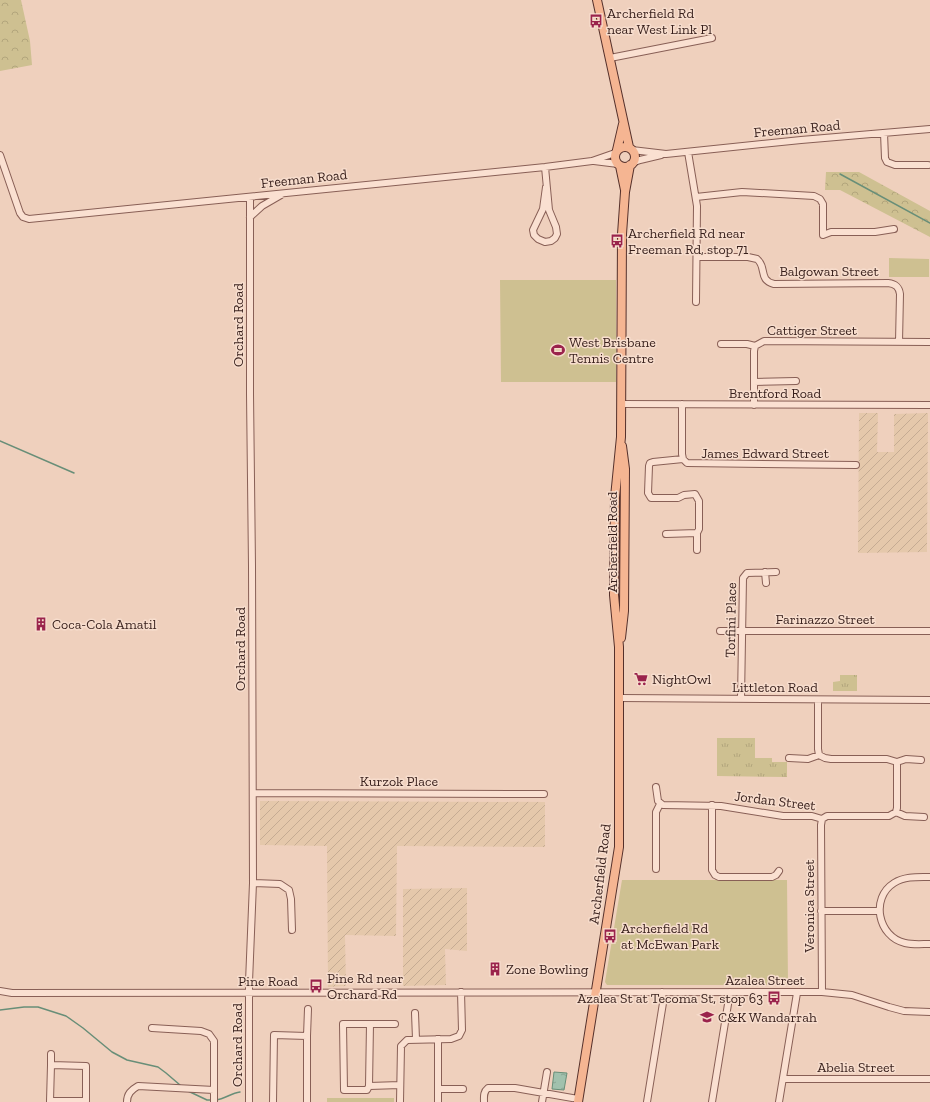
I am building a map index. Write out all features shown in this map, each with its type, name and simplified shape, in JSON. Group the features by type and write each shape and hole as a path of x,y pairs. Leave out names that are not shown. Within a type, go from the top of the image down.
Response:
{"main road":[{"path":"597,0 623,122 631,149 635,155 631,164 624,167 619,165 615,159 623,122"},
{"path":"616,152 622,147 631,149"},
{"name":"Archerfield Road","path":"578,1100 619,847 619,647 614,595 616,494 621,437 622,234 625,192 631,164"},
{"name":"Archerfield Road","path":"619,165 625,192"}],"street":[{"path":"610,58 712,38"},
{"name":"Freeman Road","path":"631,164 640,160 666,154 801,140 930,129"},
{"path":"884,133 885,158 887,162 895,165 928,165"},
{"name":"Freeman Road","path":"631,149 666,154"},
{"name":"Freeman Road","path":"0,155 20,213 23,217 36,219 544,167 592,161 616,152"},
{"path":"688,152 697,206 696,302"},
{"name":"Freeman Road","path":"592,161 619,165"},
{"path":"544,167 549,210 556,227 557,234 551,241 545,242 538,239 534,235 533,230 543,209 546,187"},
{"path":"696,197 749,192 814,196 820,199 823,204 823,235 831,232 875,232 894,229"},
{"path":"250,217 262,206 282,194"},
{"name":"Orchard Road","path":"249,1102 249,993 253,883 250,197"},
{"name":"Balgowan Street","path":"697,258 748,257 757,259 762,264 764,277 770,283 774,284 888,283 896,285 900,294 900,342"},
{"name":"Cattiger Street","path":"754,405 755,346 764,341 930,342"},
{"path":"721,344 747,344 755,346"},
{"path":"754,382 796,382"},
{"name":"Brentford Road","path":"620,404 930,405"},
{"name":"James Edward Street","path":"682,404 683,459 687,463 856,465"},
{"path":"683,459 650,463 648,493 651,498 654,499 678,498 684,495 695,494 699,501 697,550"},
{"path":"666,534 697,533"},
{"path":"765,572 766,583"},
{"name":"Torfini Place","path":"741,699 743,578 748,573 776,572"},
{"name":"Farinazzo Street","path":"720,631 930,631"},
{"name":"Littleton Road","path":"620,698 930,700"},
{"path":"818,700 819,755"},
{"path":"789,758 808,759 819,755 825,758 887,759 897,762 906,759 921,760"},
{"path":"896,812 897,762"},
{"path":"656,787 657,798 660,804 656,812 656,869"},
{"name":"Kurzok Place","path":"253,793 544,794"},
{"name":"Jordan Street","path":"660,804 712,805 783,816 812,816 822,820 827,816 889,816 896,812 905,816 924,817"},
{"path":"712,805 712,870 715,875 719,877 772,877 779,871"},
{"name":"Veronica Street","path":"822,820 822,992"},
{"path":"930,877 904,878 893,884 887,890 881,901 879,911 881,921 887,932 894,938 905,943 930,944"},
{"path":"253,883 280,884 289,890 291,899 292,930"},
{"path":"821,911 879,911"},
{"name":"Pine Road","path":"0,991 12,993 596,992"},
{"path":"400,1102 401,1046 407,1040 454,1039 461,1034 461,992"},
{"name":"Azalea Street","path":"596,992 822,992 852,995 889,1007 904,1010 930,1012"},
{"path":"647,1102 663,1003 662,992"},
{"path":"712,1102 730,992"},
{"name":"Pine Road","path":"0,995 12,993"},
{"path":"779,1102 797,993"},
{"path":"307,1102 308,1009"},
{"path":"415,1013 416,1040"},
{"path":"395,1024 343,1024 344,1090 366,1090 369,1086 400,1085"},
{"path":"369,1086 370,1024"},
{"path":"152,1028 201,1031 209,1034 214,1041 214,1102"},
{"path":"273,1102 274,1035 308,1036"},
{"path":"438,1039 438,1102"},
{"path":"51,1065 86,1066 86,1101 50,1102 51,1065 52,1054"},
{"path":"542,1102 547,1072"},
{"name":"Abelia Street","path":"783,1079 930,1079"},
{"path":"127,1102 128,1094 132,1089 138,1086 214,1090"},
{"path":"484,1102 485,1090 488,1088 515,1088 578,1100"},
{"path":"438,1089 463,1089"}],"shaded area":[{"path":"859,413 878,413 877,452 894,452 894,414 928,413 927,552 858,553"},
{"path":"260,801 545,802 545,847 397,846 396,936 345,935 346,986 328,987 327,846 260,845"},
{"path":"467,888 467,951 445,949 446,985 403,986 403,889"}],"green space":[{"path":"0,0 21,0 30,41 32,65 0,71"},
{"path":"826,172 859,172 930,211 930,237 840,190 825,190"},
{"path":"889,258 929,259 929,277 889,277"},
{"name":"West Brisbane Tennis Centre","path":"500,280 616,280 616,382 501,382"},
{"path":"840,675 857,675 857,691 833,691 833,682 840,681"},
{"path":"717,738 755,738 755,758 772,758 772,762 787,762 787,777 717,776"},
{"path":"622,880 787,880 788,985 607,985 605,982"},
{"path":"327,1098 394,1098 394,1102 327,1102"}],"water":[{"path":"554,1072 567,1073 564,1090 552,1089"}],"waterway":[{"path":"840,174 930,223"},
{"path":"0,441 74,473"},
{"path":"0,1010 38,1007 66,1016 112,1052 127,1060 158,1067 180,1085"},
{"path":"188,1091 207,1100 212,1100"},
{"path":"216,1100 240,1092"}],"place":[{"name":"Archerfield Rd near West Link Pl","path":"596,21"},
{"name":"Archerfield Rd near Freeman Rd, stop 71","path":"617,241"},
{"name":"West Brisbane Tennis Centre","path":"558,350"},
{"name":"Coca-Cola Amatil","path":"41,624"},
{"name":"NightOwl","path":"641,679"},
{"name":"Archerfield Rd at McEwan Park","path":"610,936"},
{"name":"Zone Bowling","path":"495,969"},
{"name":"Pine Rd near Orchard Rd","path":"316,986"},
{"name":"Azalea St at Tecoma St, stop 63","path":"774,998"},
{"name":"C&K Wandarrah","path":"707,1017"}]}
